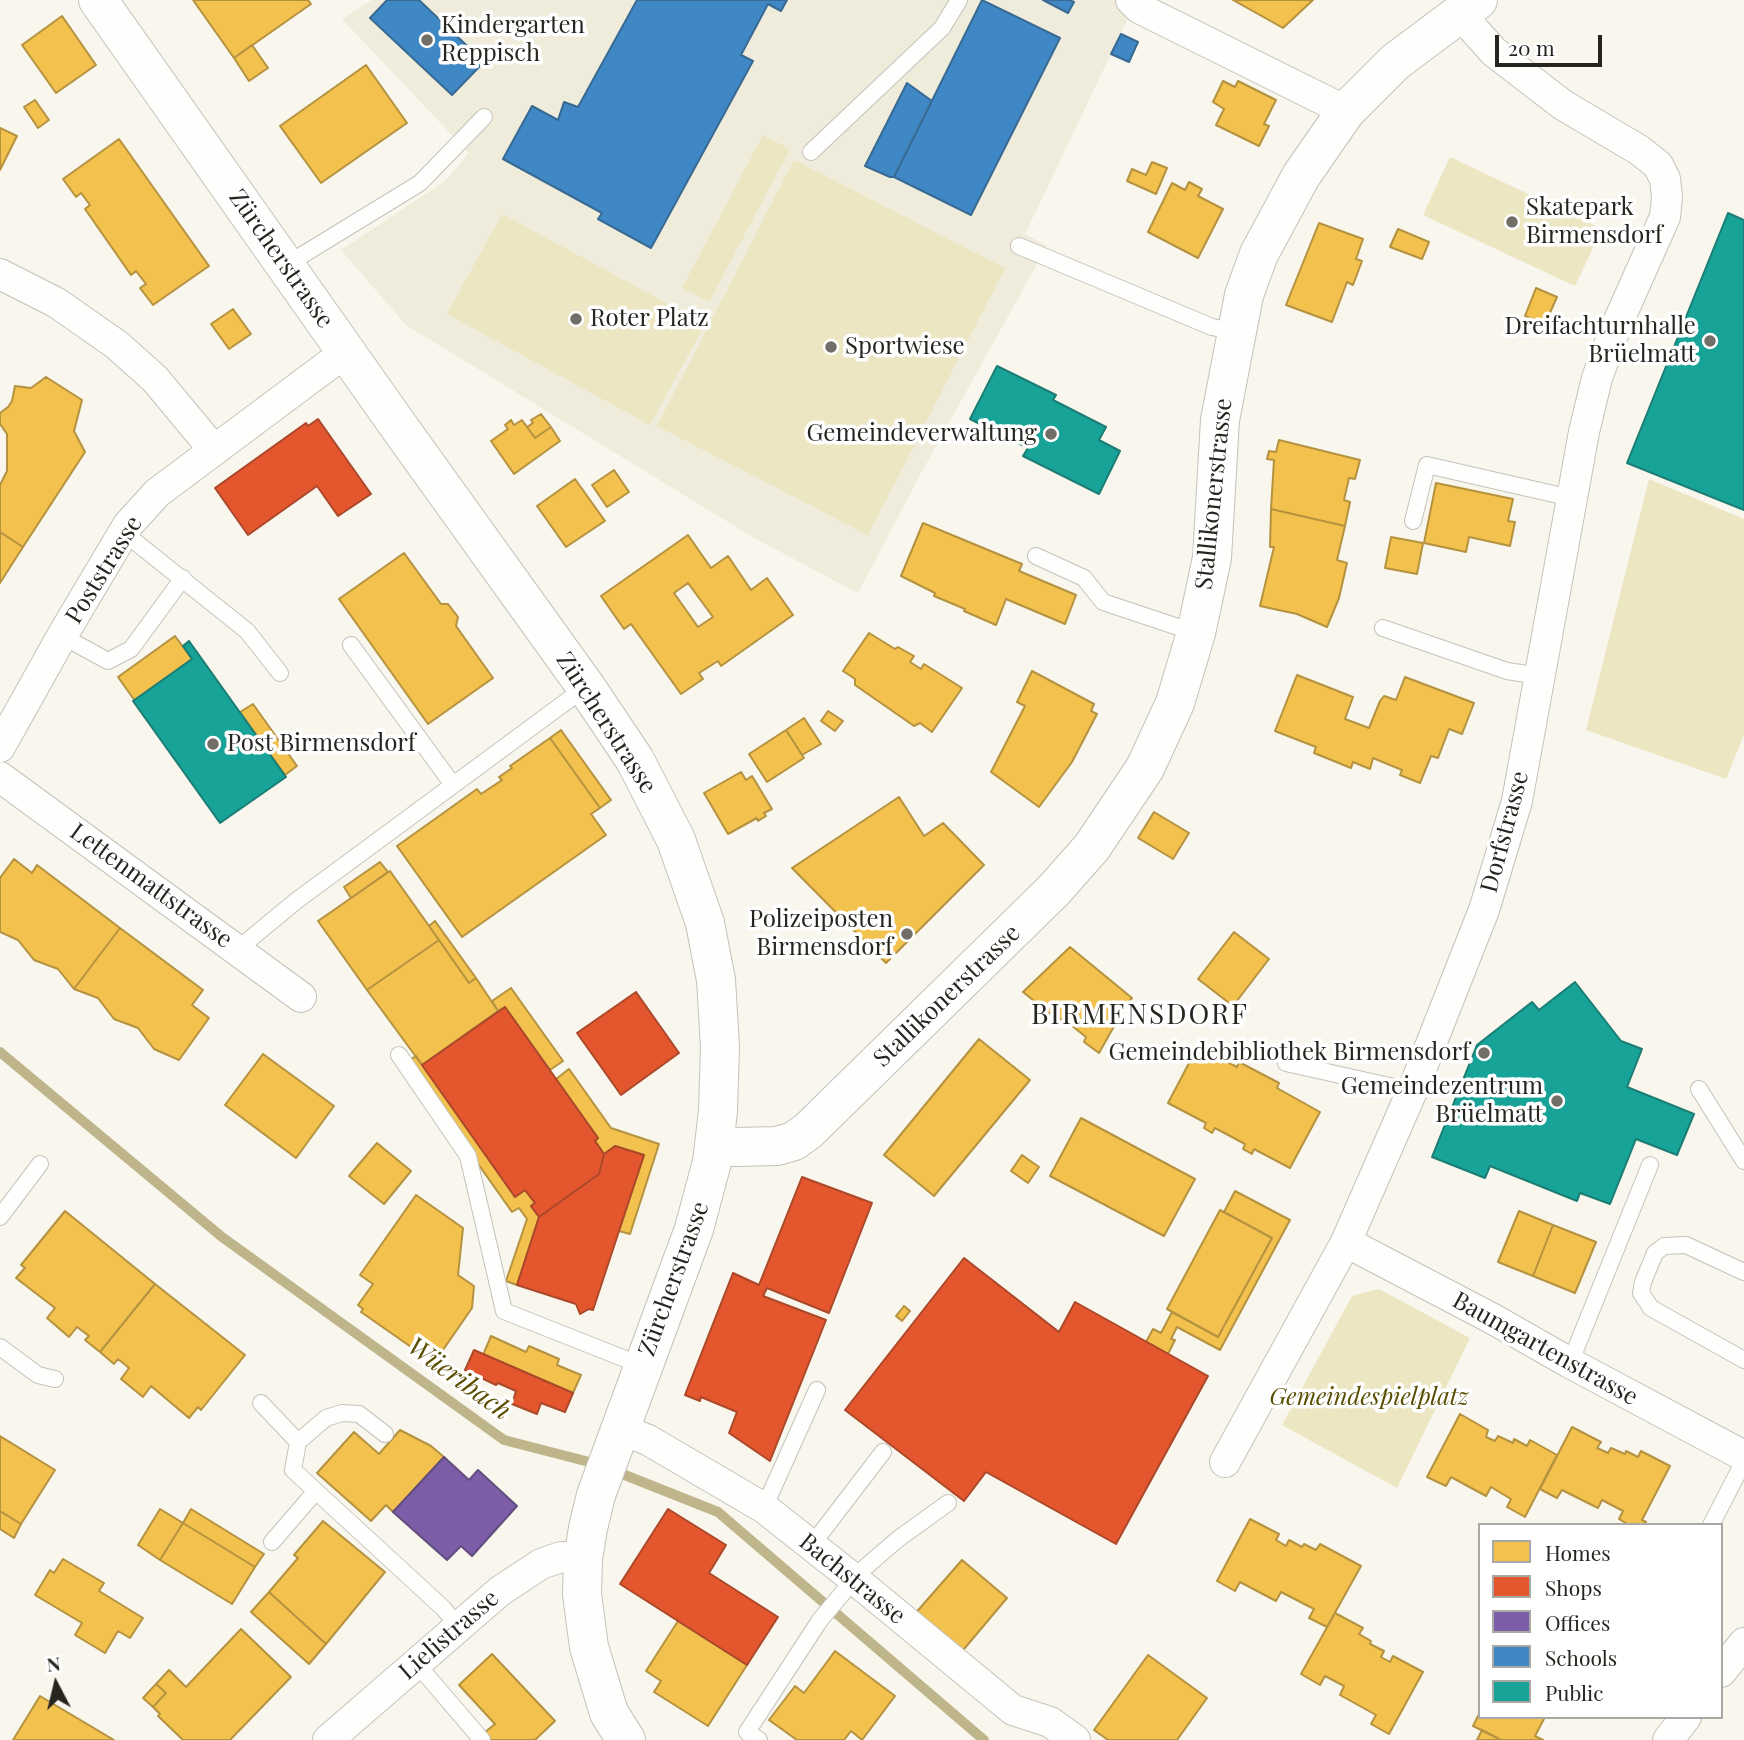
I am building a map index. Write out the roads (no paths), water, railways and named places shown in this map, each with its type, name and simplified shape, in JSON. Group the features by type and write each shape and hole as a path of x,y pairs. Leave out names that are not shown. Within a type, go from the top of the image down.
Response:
{"main road":[{"name":"Zürcherstrasse","path":"98,0 586,687 635,760 676,840 705,923 713,957 719,1024 720,1079 712,1162 694,1229 596,1495 583,1559 582,1594 589,1647 609,1713 626,1740"},
{"name":"Stallikonerstrasse","path":"715,1143 736,1147 777,1146 794,1141 808,1131 1054,890 1092,847 1145,768 1175,703 1196,633 1212,558 1220,420 1244,295 1259,254 1301,176 1346,111 1395,62 1468,6"}],"street":[{"path":"1131,0 1139,8 1346,111"},
{"name":"Dorfstrasse","path":"1225,1462 1346,1242 1412,1091 1484,910 1517,801 1584,432 1597,379 1615,329 1665,217 1665,179 1658,165 1639,150 1563,105 1494,52 1468,6"},
{"path":"0,274 57,303 117,345 155,379 214,450"},
{"name":"Poststrasse","path":"0,747 123,532 157,493 346,351"},
{"name":"Lettenmattstrasse","path":"0,777 301,997"},
{"name":"Baumgartenstrasse","path":"1346,1242 1493,1319 1744,1459"},
{"name":"Bachstrasse","path":"615,1443 648,1440 764,1508 811,1546 850,1584 1013,1710 1050,1722 1075,1740"},
{"name":"Lielistrasse","path":"328,1740 500,1591 541,1564 561,1557 583,1559"},
{"path":"1723,1669 1744,1643"},
{"path":"1668,1740 1684,1719"}],"lane":[{"path":"811,152 942,27 959,0"},
{"path":"286,265 420,183 484,117"},
{"path":"1019,246 1212,327 1236,332"},
{"path":"1413,522 1427,465 1572,499"},
{"path":"123,532 247,631 280,673"},
{"path":"1036,556 1084,578 1103,602 1196,633"},
{"path":"62,636 108,661 131,649 183,579"},
{"path":"1383,628 1507,671 1540,676"},
{"path":"351,645 453,785"},
{"path":"237,949 296,901 533,729 586,687"},
{"path":"399,1055 468,1156 503,1311 643,1366"},
{"path":"1286,1063 1412,1091"},
{"path":"1699,1089 1744,1161"},
{"path":"0,1217 40,1164"},
{"path":"1570,1363 1650,1165"},
{"path":"1744,1272 1686,1245 1664,1246 1655,1253 1641,1293 1651,1308 1744,1360"},
{"path":"0,1347 38,1375 55,1379"},
{"path":"764,1508 817,1390"},
{"path":"261,1403 298,1441"},
{"path":"385,1434 359,1414 342,1413 326,1418 298,1441 293,1470 443,1608 457,1626"},
{"path":"811,1546 883,1452"},
{"path":"1712,1523 1744,1459"},
{"path":"272,1542 316,1492"},
{"path":"759,1740 747,1732 820,1620 850,1584 898,1539 948,1503"},
{"path":"416,1662 482,1740"}],"waterway":[{"name":"Wüeribach","path":"0,1052 222,1237 504,1440 597,1464 718,1512 984,1740"}],"place":[{"name":"Kindergarten Reppisch","path":"427,40"},
{"name":"Skatepark Birmensdorf","path":"1512,222"},
{"name":"Roter Platz","path":"576,319"},
{"name":"Dreifachturnhalle Brüelmatt","path":"1710,341"},
{"name":"Sportwiese","path":"831,347"},
{"name":"Gemeindeverwaltung","path":"1051,434"},
{"name":"Post Birmensdorf","path":"213,744"},
{"name":"Polizeiposten Birmensdorf","path":"907,934"},
{"name":"Gemeindebibliothek Birmensdorf","path":"1484,1053"},
{"name":"Gemeindezentrum Brüelmatt","path":"1557,1101"}],"district":[{"name":"BIRMENSDORF","path":"1140,1015"}],"park label":[{"name":"Gemeindespielplatz","path":"1369,1398"}]}
